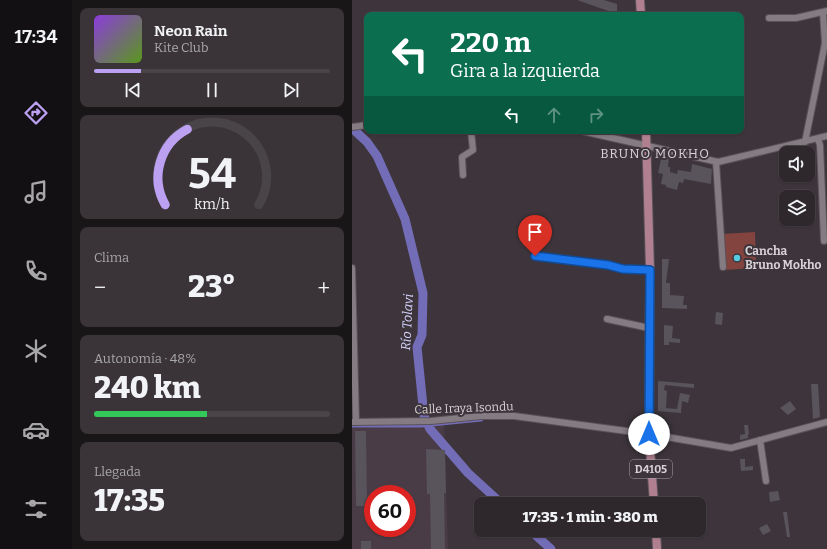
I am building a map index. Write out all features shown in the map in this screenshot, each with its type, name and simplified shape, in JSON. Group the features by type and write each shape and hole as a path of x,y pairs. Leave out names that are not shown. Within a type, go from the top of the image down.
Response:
{"main road":[{"path":"640,0 641,12"},
{"name":"D4105","path":"646,134 650,270 649,434 654,497"},
{"path":"656,537 657,549"}],"street":[{"path":"769,18 796,18 825,12 824,43 805,142"},
{"path":"354,126 364,125"},
{"path":"463,175 462,158 473,150 470,134"},
{"path":"595,134 716,162 730,160 827,136"},
{"path":"818,139 820,145 824,241"},
{"path":"716,162 723,267"},
{"path":"535,256 608,265 623,269 650,270"},
{"path":"352,268 354,422"},
{"path":"607,318 649,328"},
{"name":"Calle Iraya Isondu","path":"354,422 431,421 480,416 514,416 649,434 731,448 827,422"},
{"path":"760,440 766,481"}],"shaded area":[{"path":"755,232 756,268 724,270 722,234"},
{"path":"444,424 448,549 352,549 352,428"}],"building":[{"path":"577,0 604,0 617,4 617,12 611,12"},
{"path":"662,155 669,156 668,167 670,167 670,172 677,174 678,170 691,172 692,164 712,169 711,184 684,179 683,183 679,182 677,190 666,187 666,185 661,184 663,174 658,173"},
{"path":"662,259 669,259 666,283 670,283 670,295 684,296 683,305 687,305 687,309 662,308"},
{"path":"716,312 723,313 722,325 715,324"},
{"path":"664,325 673,326 672,338 680,339 680,343 669,342 669,345 664,345"},
{"path":"658,381 694,384 694,388 665,385 664,390 667,391 666,408 677,409 680,393 690,395 688,403 682,401 681,413 658,411"},
{"path":"811,384 818,384 820,417 813,419"},
{"path":"790,401 796,409 788,415 780,408"},
{"path":"744,425 748,425 748,438 740,440 740,435 745,434"},
{"path":"355,431 366,431 367,485 364,485 364,506 356,506"},
{"path":"426,449 445,450 445,549 431,549 430,494 427,494"},
{"path":"740,459 745,459 745,467 753,466 753,470 741,471"},
{"path":"778,491 780,500 770,502 769,492"},
{"path":"783,512 787,512 790,537 787,537"},
{"path":"767,524 771,531 763,535 759,528"},
{"path":"361,541 371,541 371,549 361,549"}],"waterway":[{"name":"Río Tolavi","path":"352,128 367,142 377,156 405,219 423,293 422,335 417,347 424,416 430,429 468,473 494,497"},
{"path":"352,425 421,425 481,419"},
{"name":"Río Tolavi","path":"538,537 551,549"}],"place":[{"name":"Cancha Bruno Mokho","path":"737,258"}],"district":[{"name":"BRUNO MOKHO","path":"655,153"}],"route":[{"path":"535,256 608,265 623,269 650,270 649,434"}]}
